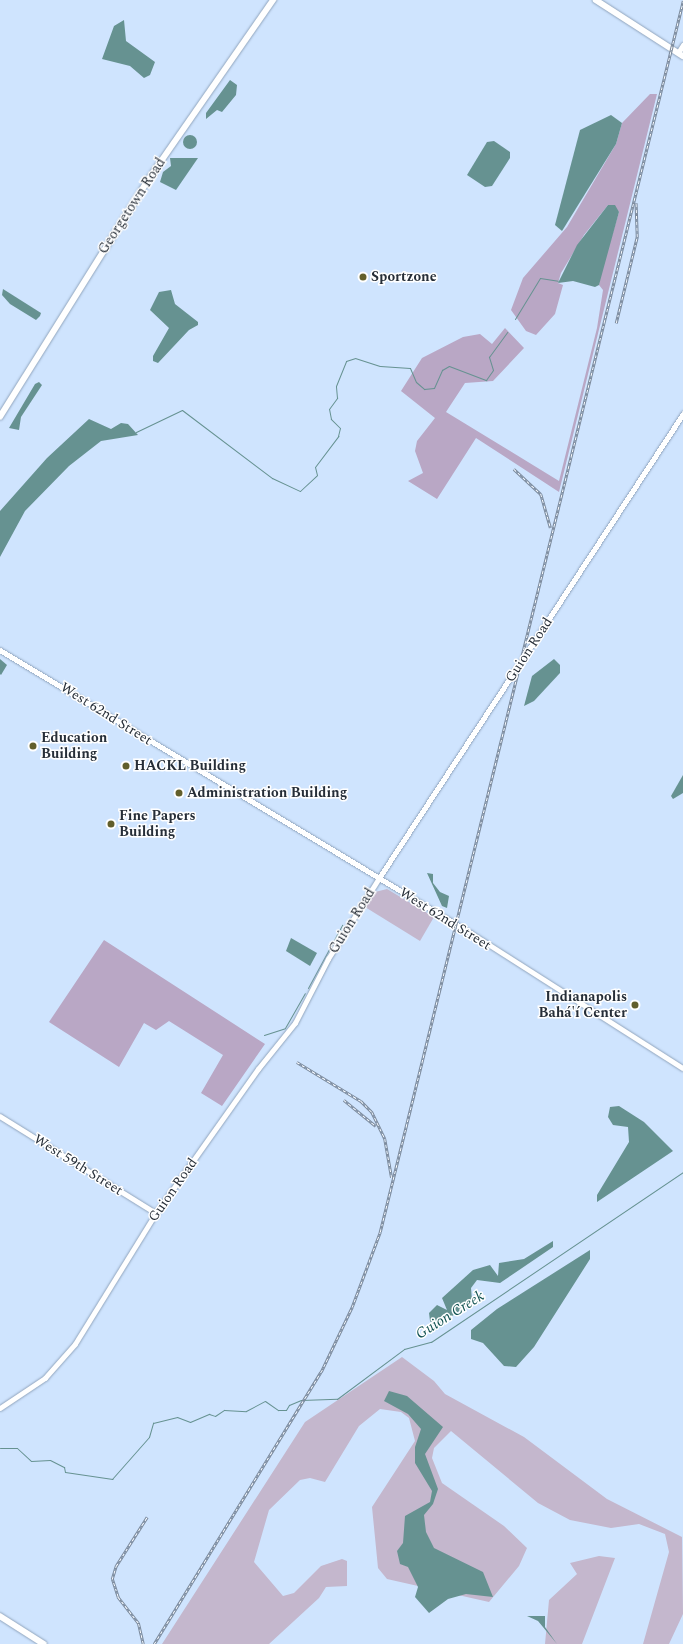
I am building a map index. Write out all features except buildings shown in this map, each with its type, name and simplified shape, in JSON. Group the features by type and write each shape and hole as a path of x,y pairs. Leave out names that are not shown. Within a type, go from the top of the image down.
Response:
{"main road":[{"name":"Georgetown Road","path":"0,417 146,183 273,0"},
{"path":"596,0 681,54"},
{"path":"0,1616 44,1644"}],"street":[{"path":"681,54 683,45"},
{"name":"Guion Road","path":"0,1408 37,1384 67,1355 156,1213 263,1062 295,1023 330,955 379,878 683,414"},
{"name":"West 62nd Street","path":"0,650 379,878 683,1068"},
{"name":"West 59th Street","path":"0,1116 156,1213"}],"shaded area":[{"path":"650,94 657,94 559,492 476,438 437,499 408,481 423,473 415,451 417,441 435,418 401,391 422,358 463,337 480,334 492,344 505,328 524,348 493,381 465,383 446,412 559,481 597,328 603,290 599,285 600,276 619,212 608,205 584,235 561,273 558,283 563,285 555,314 536,335 526,331 511,310 523,278 567,227 616,144 622,123"},
{"path":"387,889 434,917 420,941 365,907 375,892"},
{"path":"104,940 265,1044 222,1106 201,1093 223,1055 169,1021 156,1030 144,1023 119,1067 49,1022"},
{"path":"402,1357 434,1381 445,1394 524,1437 607,1499 682,1537 683,1614 669,1644 643,1644 669,1552 665,1534 639,1524 611,1528 570,1520 538,1503 451,1431 434,1448 432,1458 442,1483 504,1526 527,1548 519,1566 489,1602 387,1579 378,1568 372,1507 415,1441 409,1418 401,1412 380,1409 359,1426 325,1482 310,1478 300,1480 269,1510 254,1562 283,1596 294,1593 321,1566 342,1559 347,1561 347,1586 326,1587 319,1598 269,1644 162,1644 305,1422"},
{"path":"599,1556 615,1558 582,1644 545,1644 549,1600 577,1574 570,1563"}],"water":[{"path":"124,20 126,41 155,62 150,75 144,78 130,66 102,59 114,26"},
{"path":"230,80 237,85 236,95 222,112 217,110 206,119 206,113"},
{"path":"611,115 622,123 616,144 562,231 555,225 580,130"},
{"path":"190,135 195,137 197,142 195,147 190,149 185,147 183,142 185,137"},
{"path":"494,141 510,152 510,158 492,186 485,187 467,175 487,142"},
{"path":"170,158 198,158 176,190 160,182 163,172 171,166"},
{"path":"608,205 615,205 619,212 599,285 595,287 573,281 558,283 577,245"},
{"path":"3,289 41,313 40,316 36,320 10,304 2,295"},
{"path":"171,290 175,304 198,322 198,325 189,330 158,363 153,361 153,356 169,328 150,310 159,292"},
{"path":"39,382 42,385 21,417 19,430 9,428 35,384"},
{"path":"89,419 111,429 121,423 128,424 138,435 101,441 69,466 25,511 0,557 0,511 47,458"},
{"path":"0,659 7,665 1,675 0,674"},
{"path":"554,659 560,665 560,673 534,701 524,706 532,676"},
{"path":"683,775 683,793 673,799 671,796"},
{"path":"427,873 433,874 433,883 440,892 449,896 447,908 442,906"},
{"path":"291,938 317,953 310,966 286,951"},
{"path":"619,1106 644,1122 673,1151 597,1202 597,1195 629,1142 628,1127 613,1125 608,1117 610,1107"},
{"path":"553,1241 553,1247 500,1283 477,1280 471,1288 472,1300 469,1304 441,1324 434,1326 430,1321 429,1313 437,1305 447,1310 442,1298 473,1270 490,1265 498,1276 499,1263 524,1259"},
{"path":"590,1250 590,1259 534,1347 516,1367 504,1366 483,1343 471,1339 471,1330 497,1309"},
{"path":"389,1391 407,1396 443,1427 425,1454 438,1489 433,1504 424,1515 426,1532 434,1548 483,1572 493,1597 466,1594 448,1599 429,1613 415,1597 418,1587 408,1567 400,1564 397,1551 403,1543 405,1516 430,1502 432,1491 415,1463 415,1447 421,1429 408,1414 384,1401"},
{"path":"527,1616 545,1616 545,1627 557,1644 538,1621"}],"waterway":[{"path":"515,319 540,278 558,281"},
{"path":"136,432 182,410 272,478 300,491 317,475 315,467 338,436 340,428 331,419 329,409 337,398 336,386 346,361 355,358 380,366 410,368 416,382 424,389 434,388 442,370 449,366 486,380 493,370 489,357 507,332"},
{"path":"308,988 342,925"},
{"path":"264,1035 285,1028 305,993"},
{"name":"Guion Creek","path":"0,1448 17,1448 31,1461 50,1460 64,1467 65,1472 112,1479 149,1437 153,1423 177,1417 190,1422 209,1414 215,1416 224,1410 246,1411 265,1401 278,1410 286,1410 289,1405 301,1400 337,1399 404,1349 431,1342 683,1172"}],"railway":[{"path":"154,1644 321,1372 352,1307 380,1232 683,1"},
{"path":"616,323 637,237 636,203"},
{"path":"514,469 541,494 551,528"},
{"path":"297,1062 361,1101 372,1112 385,1139 392,1177"},
{"path":"344,1100 376,1126"},
{"path":"143,1644 138,1623 118,1597 112,1579 116,1566 147,1517"}],"place":[{"name":"Sportzone","path":"363,277"},
{"name":"Education Building","path":"33,746"},
{"name":"HACKL Building","path":"126,766"},
{"name":"Administration Building","path":"179,793"},
{"name":"Fine Papers Building","path":"111,824"},
{"name":"Indianapolis Bahá'í Center","path":"635,1005"}]}
